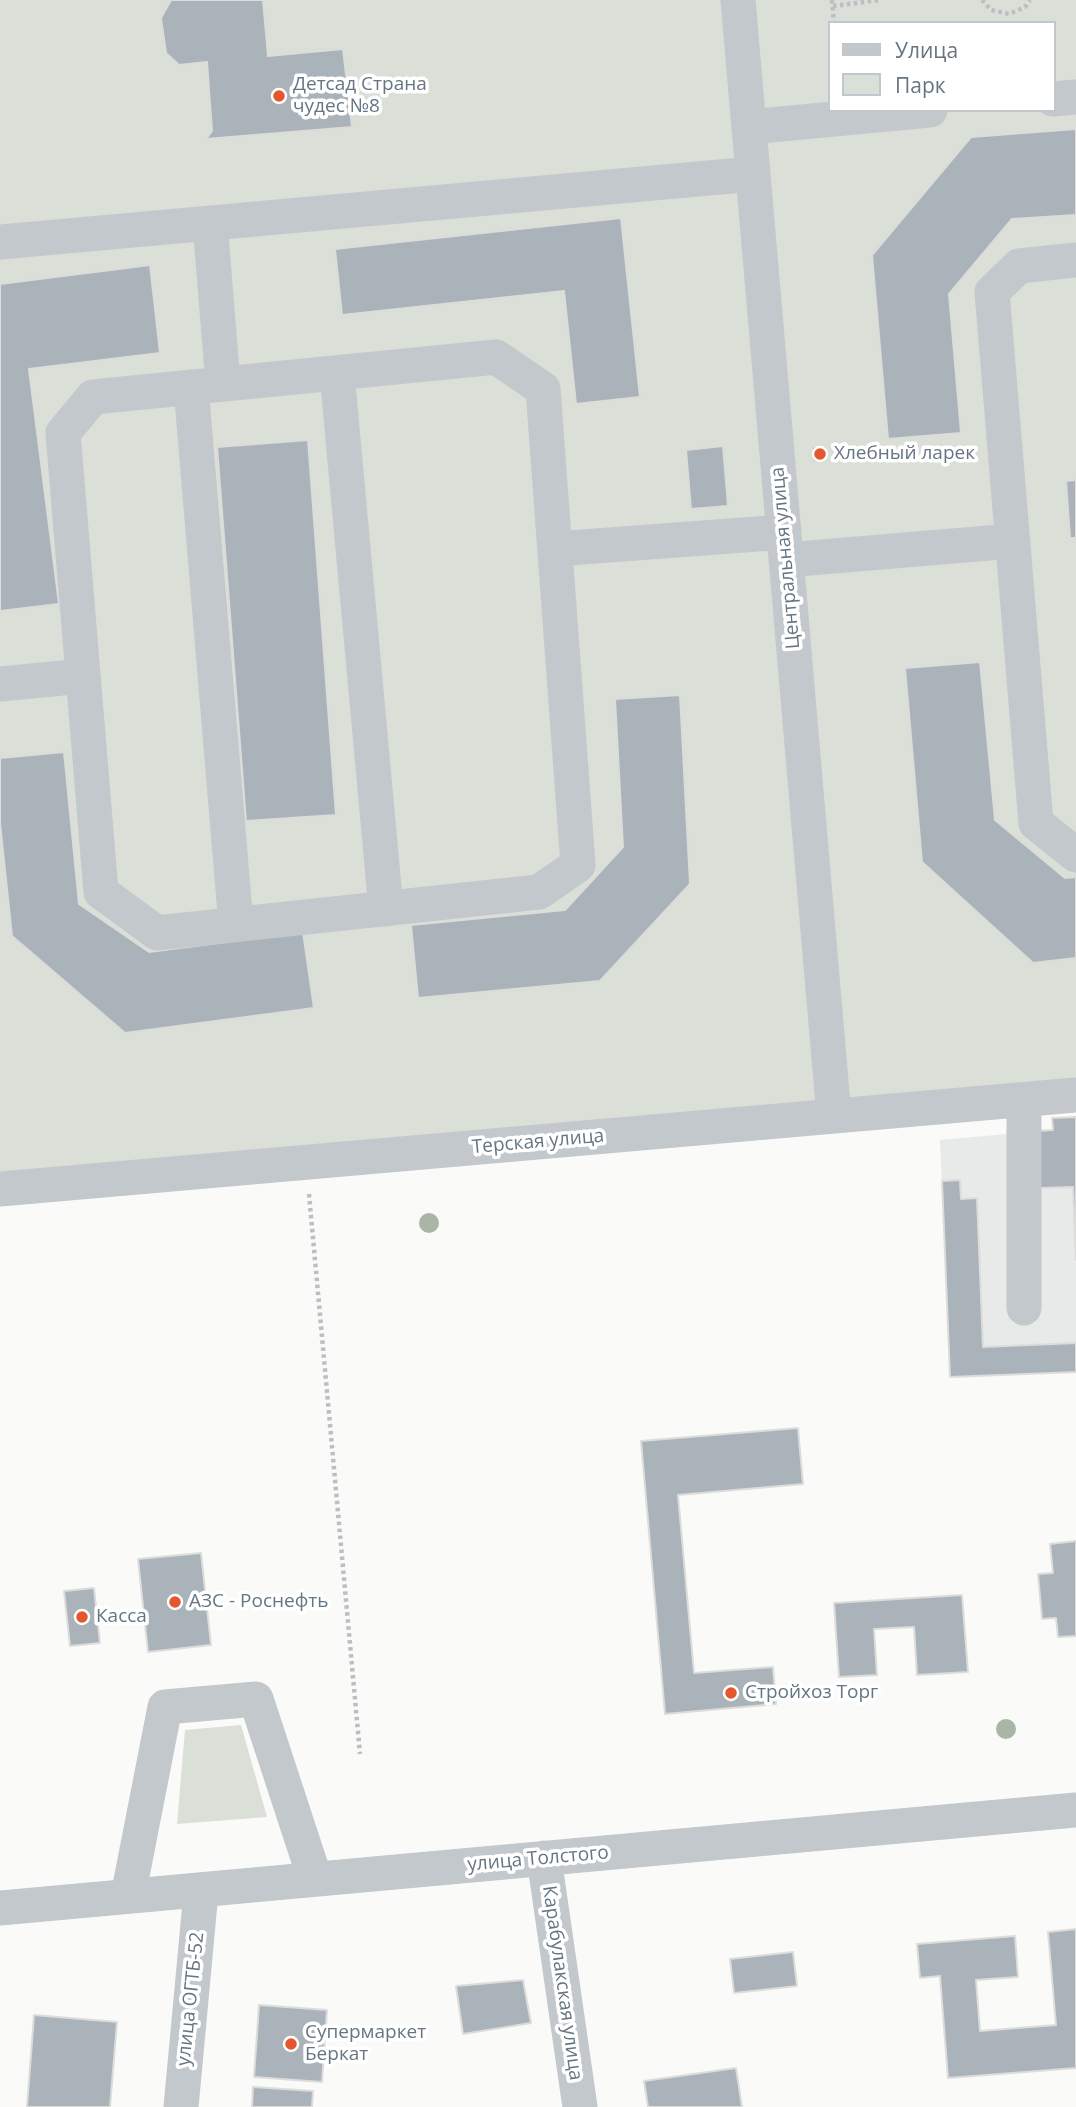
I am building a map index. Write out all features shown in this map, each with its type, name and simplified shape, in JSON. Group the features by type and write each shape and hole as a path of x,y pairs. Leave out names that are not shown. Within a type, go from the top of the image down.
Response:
{"street":[{"name":"Центральная улица","path":"738,0 834,1116"},
{"path":"1055,99 1076,97"},
{"path":"749,127 909,112"},
{"path":"0,242 753,174"},
{"path":"210,223 207,386 236,925"},
{"path":"1076,260 1019,266 992,292 1036,823 1076,855"},
{"path":"496,356 543,389 578,865 539,892 156,933 101,892 63,433 93,397 207,386 496,356"},
{"path":"337,373 386,909"},
{"path":"555,550 1013,541"},
{"path":"0,684 83,676"},
{"name":"Терская улица","path":"0,1189 1076,1095"},
{"path":"1024,1100 1024,1308"},
{"path":"128,1896 165,1707 256,1699 314,1879"},
{"name":"улица Толстого","path":"0,1908 201,1892 314,1879 1076,1810"},
{"name":"Карабулакская улица","path":"544,1858 580,2107"},
{"name":"улица ОГТБ-52","path":"181,2107 201,1892"}],"path":[{"path":"834,21 832,3 880,0"},
{"path":"982,0 991,10 1009,14 1026,7 1030,0"},
{"path":"306,1162 360,1754"}],"shaded area":[{"path":"1076,1117 1076,1372 950,1377 940,1140 1052,1130 1052,1118"}],"green space":[{"path":"0,0 1076,0 1076,1095 0,1189"},
{"path":"241,1725 267,1817 177,1824 185,1730"}],"building":[{"name":"Детсад Страна чудес №8","path":"171,0 263,0 268,56 343,49 352,127 206,139 212,131 207,62 179,65 166,53 161,18"},
{"path":"1076,129 1076,215 1012,219 949,294 961,433 888,439 872,255 971,137"},
{"path":"621,218 640,397 576,404 564,291 342,315 335,249"},
{"path":"150,265 160,353 29,369 59,604 0,611 0,284"},
{"path":"308,440 336,815 246,821 217,447"},
{"path":"723,446 728,506 691,509 686,450"},
{"name":"Хлебный ларек","path":"826,446 827,460 813,462 812,447"},
{"path":"1076,480 1076,538 1070,538 1066,481"},
{"path":"980,662 995,820 1065,878 1076,877 1076,958 1033,963 922,862 905,668"},
{"path":"680,695 690,884 600,981 418,998 411,925 565,910 623,847 615,699"},
{"path":"64,752 79,904 149,952 303,932 314,1008 125,1033 12,936 0,823 0,758"},
{"path":"1076,1117 1076,1260 1073,1187 1039,1188 1037,1131 1053,1130 1052,1118"},
{"path":"960,1180 961,1199 977,1198 983,1347 1076,1343 1076,1372 950,1377 942,1181"},
{"path":"798,1428 803,1484 678,1495 694,1673 773,1667 776,1704 665,1714 641,1441"},
{"path":"1076,1541 1076,1636 1058,1637 1056,1618 1042,1619 1038,1574 1053,1573 1050,1544"},
{"name":"АЗС - Роснефть","path":"201,1553 211,1645 148,1652 138,1559"},
{"name":"Касса","path":"94,1588 100,1643 70,1646 64,1591"},
{"path":"962,1595 968,1672 917,1675 914,1627 874,1629 877,1675 839,1677 834,1603"},
{"path":"1076,1929 1076,2068 948,2078 940,1976 920,1978 917,1944 1015,1936 1018,1977 976,1980 980,2031 1056,2025 1048,1932"},
{"path":"793,1952 797,1986 734,1993 730,1959"},
{"path":"523,1980 531,2023 463,2034 456,1986"},
{"name":"Супермаркет Беркат","path":"259,2005 327,2010 322,2082 254,2077"},
{"path":"34,2015 117,2022 110,2107 27,2107"},
{"path":"736,2068 742,2107 648,2107 644,2081"},
{"path":"253,2087 313,2091 312,2107 252,2107"}],"place":[{"name":"Детсад Страна чудес №8","path":"279,96"},
{"name":"Хлебный ларек","path":"820,454"},
{"name":"АЗС - Роснефть","path":"175,1602"},
{"name":"Касса","path":"82,1617"},
{"name":"Стройхоз Торг","path":"731,1693"},
{"name":"Супермаркет Беркат","path":"291,2044"}]}
